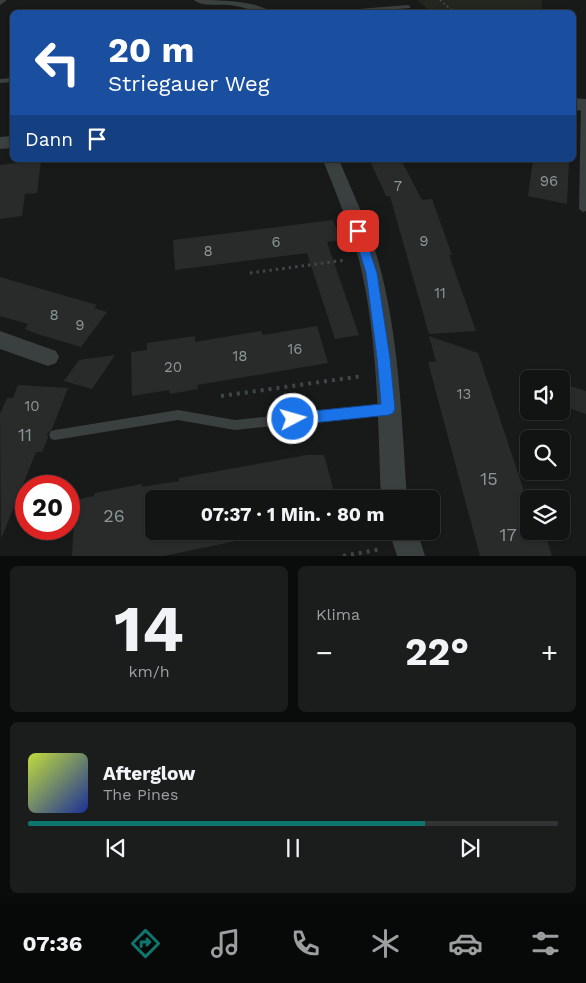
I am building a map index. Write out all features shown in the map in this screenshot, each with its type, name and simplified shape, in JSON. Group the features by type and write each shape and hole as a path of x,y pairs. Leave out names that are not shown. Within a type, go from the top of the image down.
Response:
{"street":[{"path":"200,0 250,4 264,10"},
{"path":"333,162 372,273 386,373 394,490"},
{"path":"0,340 48,357"}],"lane":[{"path":"0,3 4,0"},
{"path":"371,10 408,7"},
{"path":"581,104 583,209"},
{"path":"55,435 178,415 235,425 389,409"}],"path":[{"path":"440,0 452,10"},
{"path":"250,273 367,258"},
{"path":"222,396 386,373"},
{"path":"343,556 407,544"}],"shaded area":[{"path":"417,0 542,0 542,10 429,10"}],"building":[{"path":"41,162 37,193 25,194 22,216 0,219 0,165"},
{"path":"402,162 422,200 432,199 452,255 449,255 476,331 429,334 390,196 386,196 371,163"},
{"path":"533,162 569,162 567,204 528,196"},
{"path":"333,220 341,240 327,242 359,335 335,339 307,253 175,270 173,240"},
{"path":"0,277 97,305 94,308 107,312 81,347 37,334 25,329 28,324 0,316"},
{"path":"317,326 328,363 197,385 198,389 170,394 169,390 132,396 131,352 147,350 147,343 195,336 195,342 261,331 263,335"},
{"path":"429,336 478,353 524,490 520,490 520,540 547,540 552,556 480,556 428,362 436,361"},
{"path":"115,355 92,389 64,381 79,360"},
{"path":"18,385 68,388 52,429 47,434 48,438 42,452 36,452 27,475 15,475 15,504 1,539 0,414 7,398 13,398"},
{"path":"570,386 586,391 586,414 570,408"},
{"path":"307,455 324,455 334,490 145,490 145,540 240,540 164,556 72,556 73,540 80,540 80,499 94,496 95,493 142,484 142,487 179,481 179,478"}],"route":[{"path":"293,419 389,409 372,273 358,231"}]}
